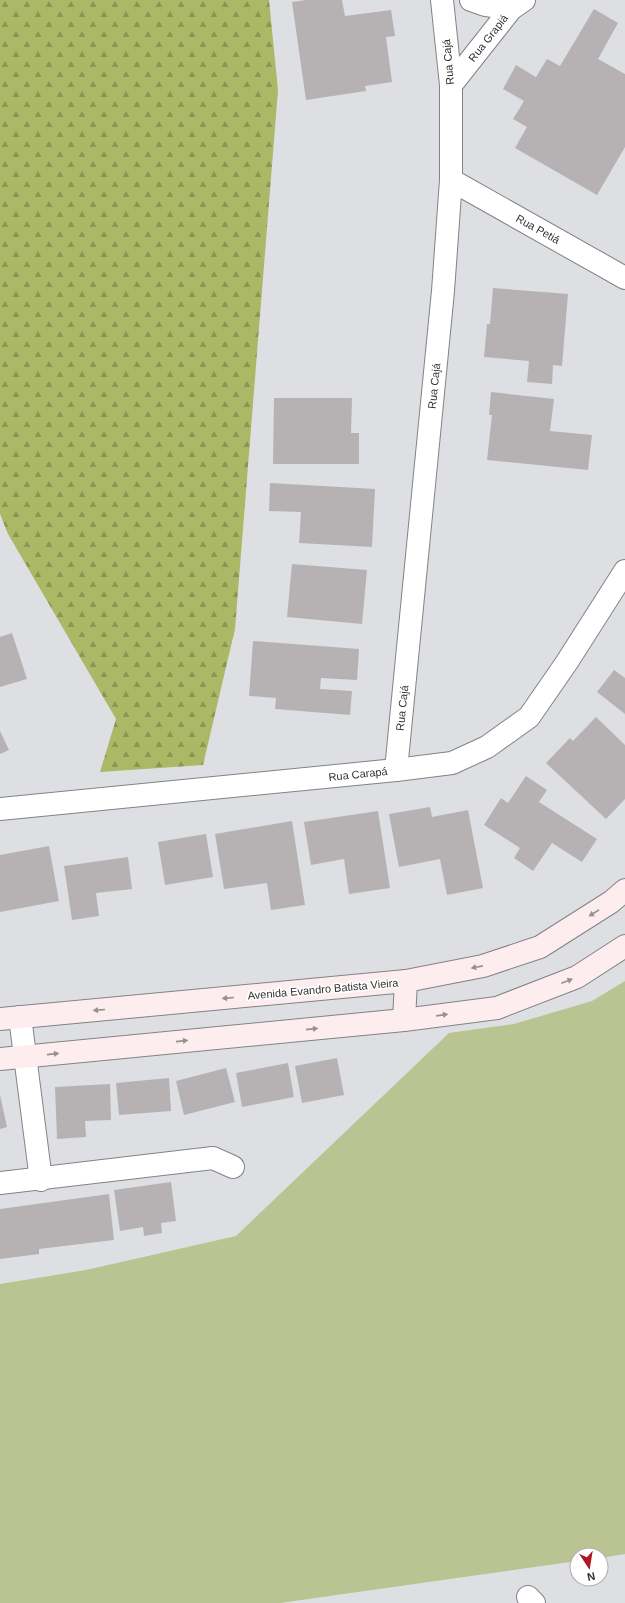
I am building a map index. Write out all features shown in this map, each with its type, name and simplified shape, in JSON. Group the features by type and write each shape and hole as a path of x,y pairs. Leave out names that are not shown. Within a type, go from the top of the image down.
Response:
{"main road":[{"name":"Avenida Evandro Batista Vieira","path":"10,1018 406,981 483,966 540,947 611,902 625,890"},
{"path":"0,1059 404,1020 497,1008 577,977 625,946"},
{"path":"404,1020 406,981"}],"street":[{"name":"Rua Cajá","path":"396,770 443,291 451,180 451,85 442,0"},
{"name":"Rua Grapiá","path":"471,0 485,6 517,5"},
{"name":"Rua Grapiá","path":"451,85 517,5"},
{"name":"Rua Petiá","path":"451,180 625,278"},
{"name":"Rua Carapá","path":"0,809 396,770 452,763 487,747 529,717 567,662 625,571"},
{"path":"10,1018 24,1057 41,1180"},
{"path":"0,1183 41,1180 213,1158 233,1167"}],"green space":[{"path":"0,0 269,0 278,90 235,629 203,765 100,772 116,719 8,534 0,514"},
{"path":"625,981 625,1554 609,1557 609,1547 569,1547 569,1562 280,1603 0,1603 0,1284 86,1270 236,1236 449,1033 514,1024 592,1001"}],"building":[{"path":"306,0 342,0 345,16 391,10 395,36 386,37 392,82 365,86 366,91 306,100 292,2"},
{"path":"594,9 618,23 598,59 625,74 625,147 597,195 515,148 527,127 513,119 524,101 503,89 516,65 536,77 547,59 560,66"},
{"path":"493,288 568,294 562,366 553,365 552,384 527,382 529,361 484,357 487,324 490,324"},
{"path":"491,392 554,399 550,431 592,435 588,470 487,460 492,415 489,415"},
{"path":"274,398 352,398 351,433 359,433 359,464 273,464"},
{"path":"270,483 375,489 372,547 299,543 301,512 269,511"},
{"path":"292,564 367,570 362,624 287,617"},
{"path":"12,633 27,679 0,687 0,637"},
{"path":"253,641 359,649 357,680 321,678 320,689 352,691 350,715 275,709 276,698 249,696"},
{"path":"614,670 625,678 625,714 597,692"},
{"path":"596,717 625,745 625,799 606,819 546,763 570,738 573,741"},
{"path":"0,731 9,750 0,754"},
{"path":"526,776 547,790 539,802 597,839 582,862 552,843 533,871 514,858 520,848 484,825 501,798 508,803"},
{"path":"430,807 432,817 468,810 483,888 447,895 440,859 399,867 389,814"},
{"path":"378,811 390,888 349,894 344,859 311,865 304,822"},
{"path":"292,821 305,905 271,910 267,883 224,889 215,834"},
{"path":"206,834 213,877 165,885 158,842"},
{"path":"49,846 59,901 0,912 0,855"},
{"path":"128,857 132,889 96,893 99,916 72,920 64,866"},
{"path":"337,1058 344,1095 302,1103 295,1066"},
{"path":"288,1063 294,1097 242,1107 236,1073"},
{"path":"226,1068 235,1102 184,1115 176,1081"},
{"path":"169,1078 171,1111 119,1115 116,1083"},
{"path":"110,1084 111,1120 85,1121 86,1137 57,1139 55,1087"},
{"path":"0,1095 7,1127 0,1129"},
{"path":"171,1182 176,1221 161,1223 162,1233 144,1236 143,1227 120,1231 114,1190"},
{"path":"109,1194 114,1240 39,1249 39,1254 0,1259 0,1209"}]}
